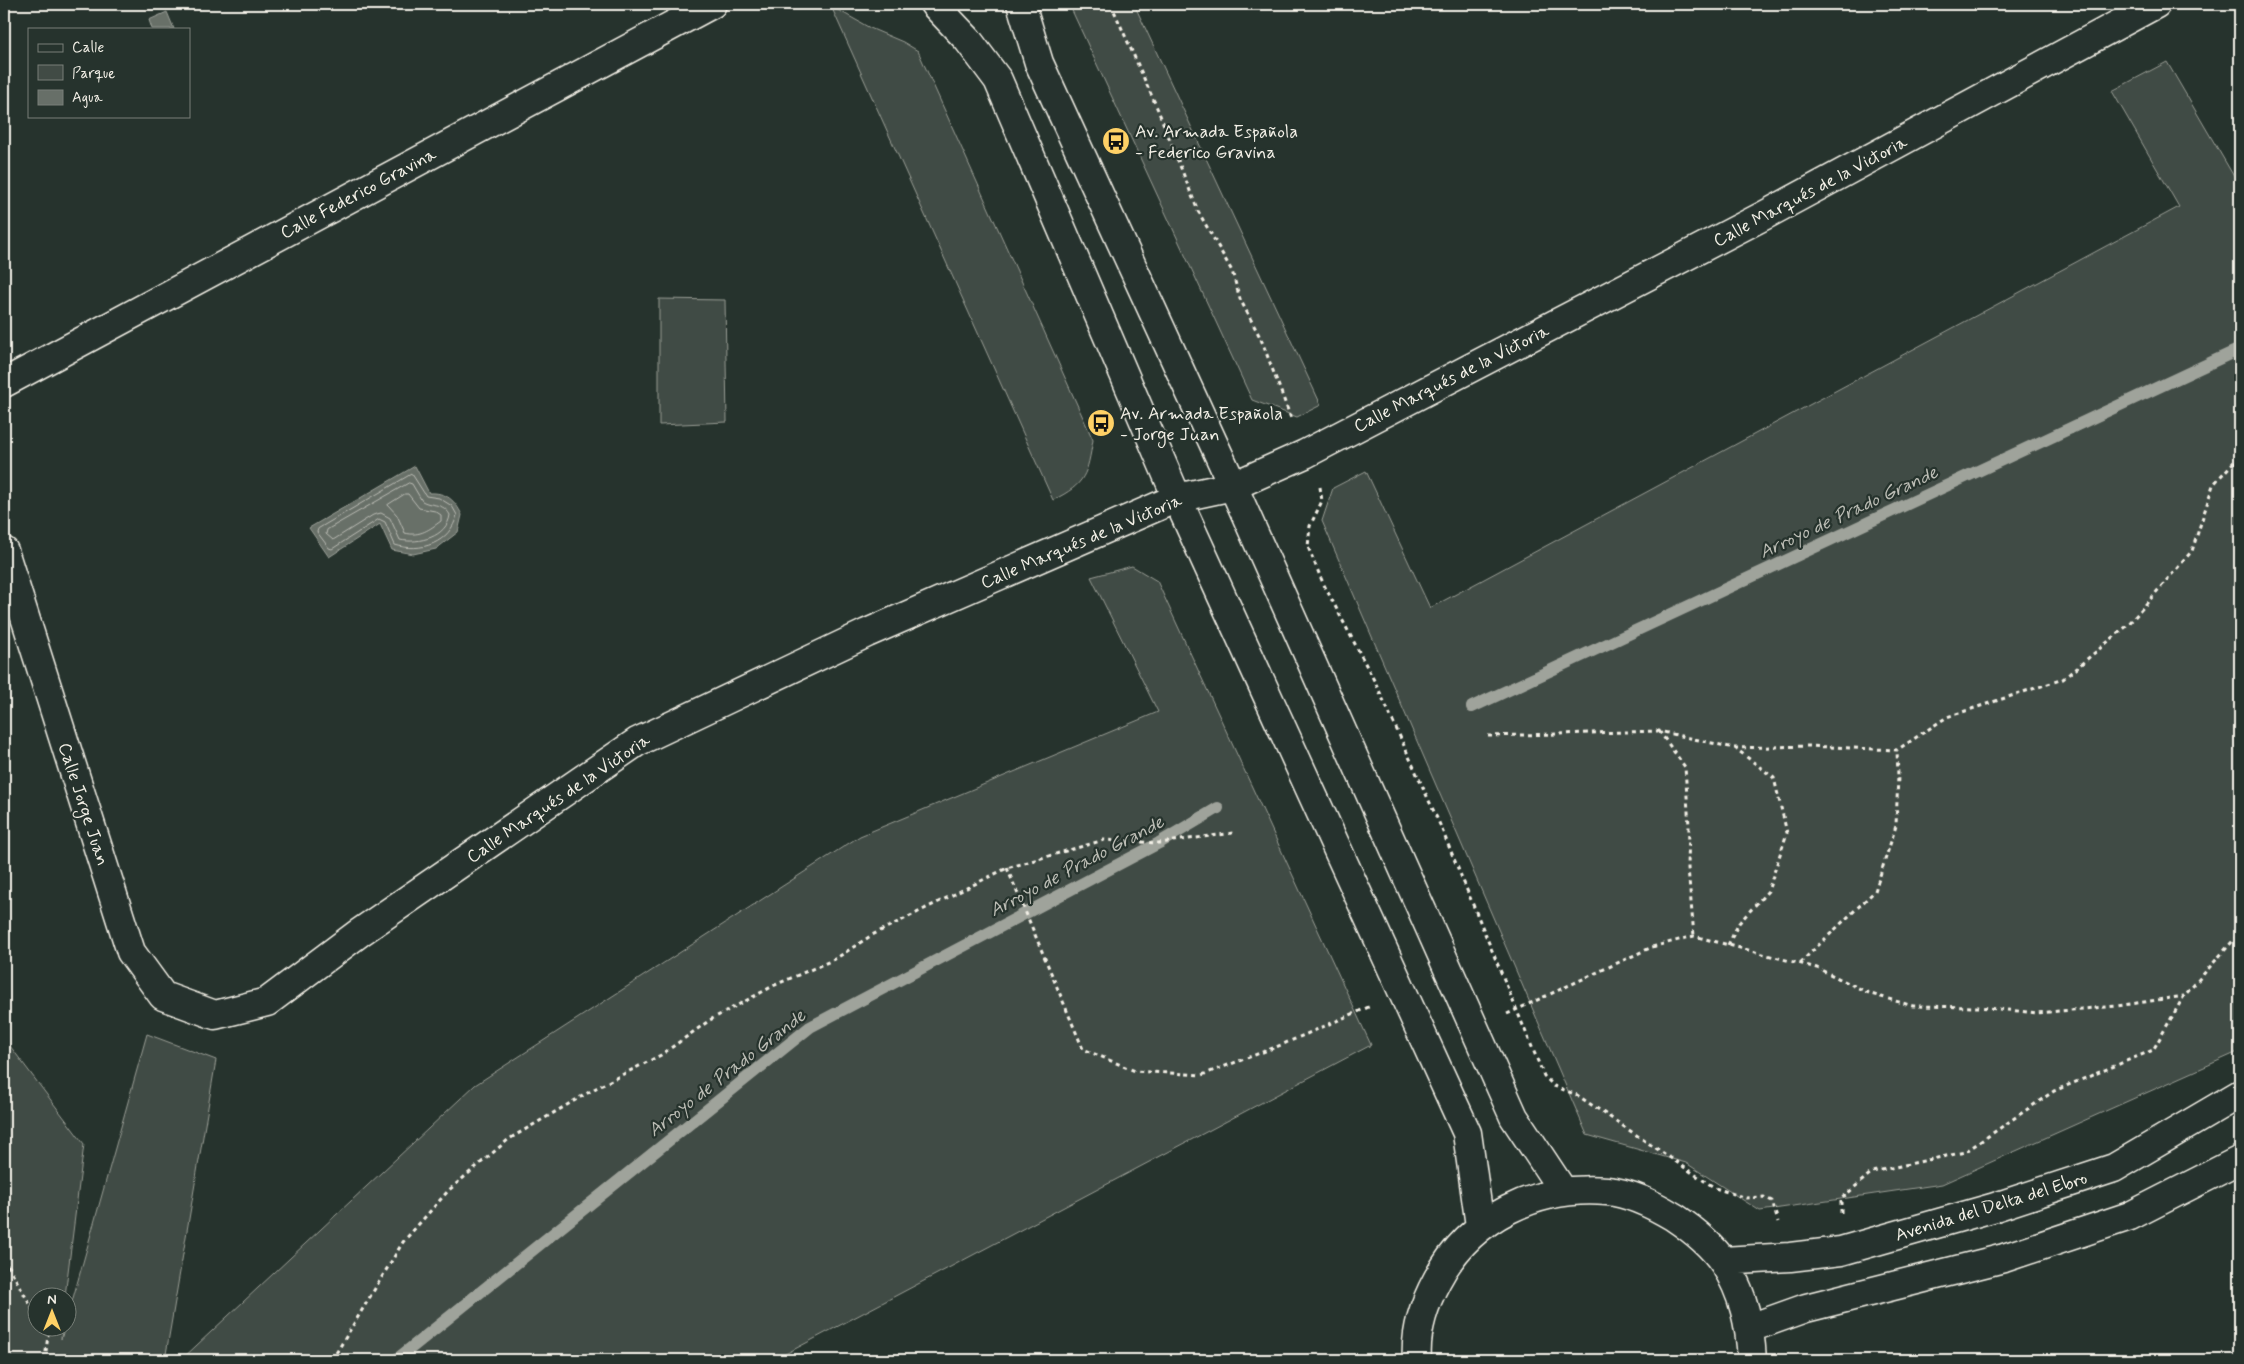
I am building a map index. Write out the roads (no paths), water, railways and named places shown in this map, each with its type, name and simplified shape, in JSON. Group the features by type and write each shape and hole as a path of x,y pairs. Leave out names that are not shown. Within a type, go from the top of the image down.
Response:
{"street":[{"name":"Calle Federico Gravina","path":"4,382 712,4"},
{"path":"934,4 968,40 998,80 1177,498 1467,1133 1480,1226"},
{"path":"1021,4 1039,63 1232,486 1514,1117 1563,1191"},
{"name":"Calle Marqués de la Victoria","path":"215,1015 268,1002 359,933 637,742 867,633 1177,498 1232,486 1306,454 1765,215 2156,4"},
{"name":"Calle Jorge Juan","path":"4,551 131,952 163,996 215,1015"},
{"name":"Avenida del Delta del Ebro","path":"1723,1262 1841,1251 1992,1208 2114,1168 2240,1094"},
{"path":"1750,1328 1806,1308 2004,1258 2130,1216 2240,1160"},
{"path":"1417,1360 1416,1347 1426,1301 1448,1259 1480,1226 1519,1203 1563,1191 1609,1191 1652,1204 1691,1228 1723,1262 1735,1282 1744,1304 1750,1328 1752,1360"}],"water":[{"path":"167,12 174,28 152,28 149,20"},
{"path":"415,466 429,493 445,496 456,505 462,515 458,532 436,549 413,554 392,550 380,524 329,557 309,528"}],"waterway":[{"name":"Arroyo de Prado Grande","path":"1472,707 2240,349"},
{"name":"Arroyo de Prado Grande","path":"396,1360 810,1027 1159,843 1218,808"}],"place":[{"name":"Av. Armada Española - Federico Gravina","path":"1116,141"},
{"name":"Av. Armada Española - Jorge Juan","path":"1101,423"}]}
